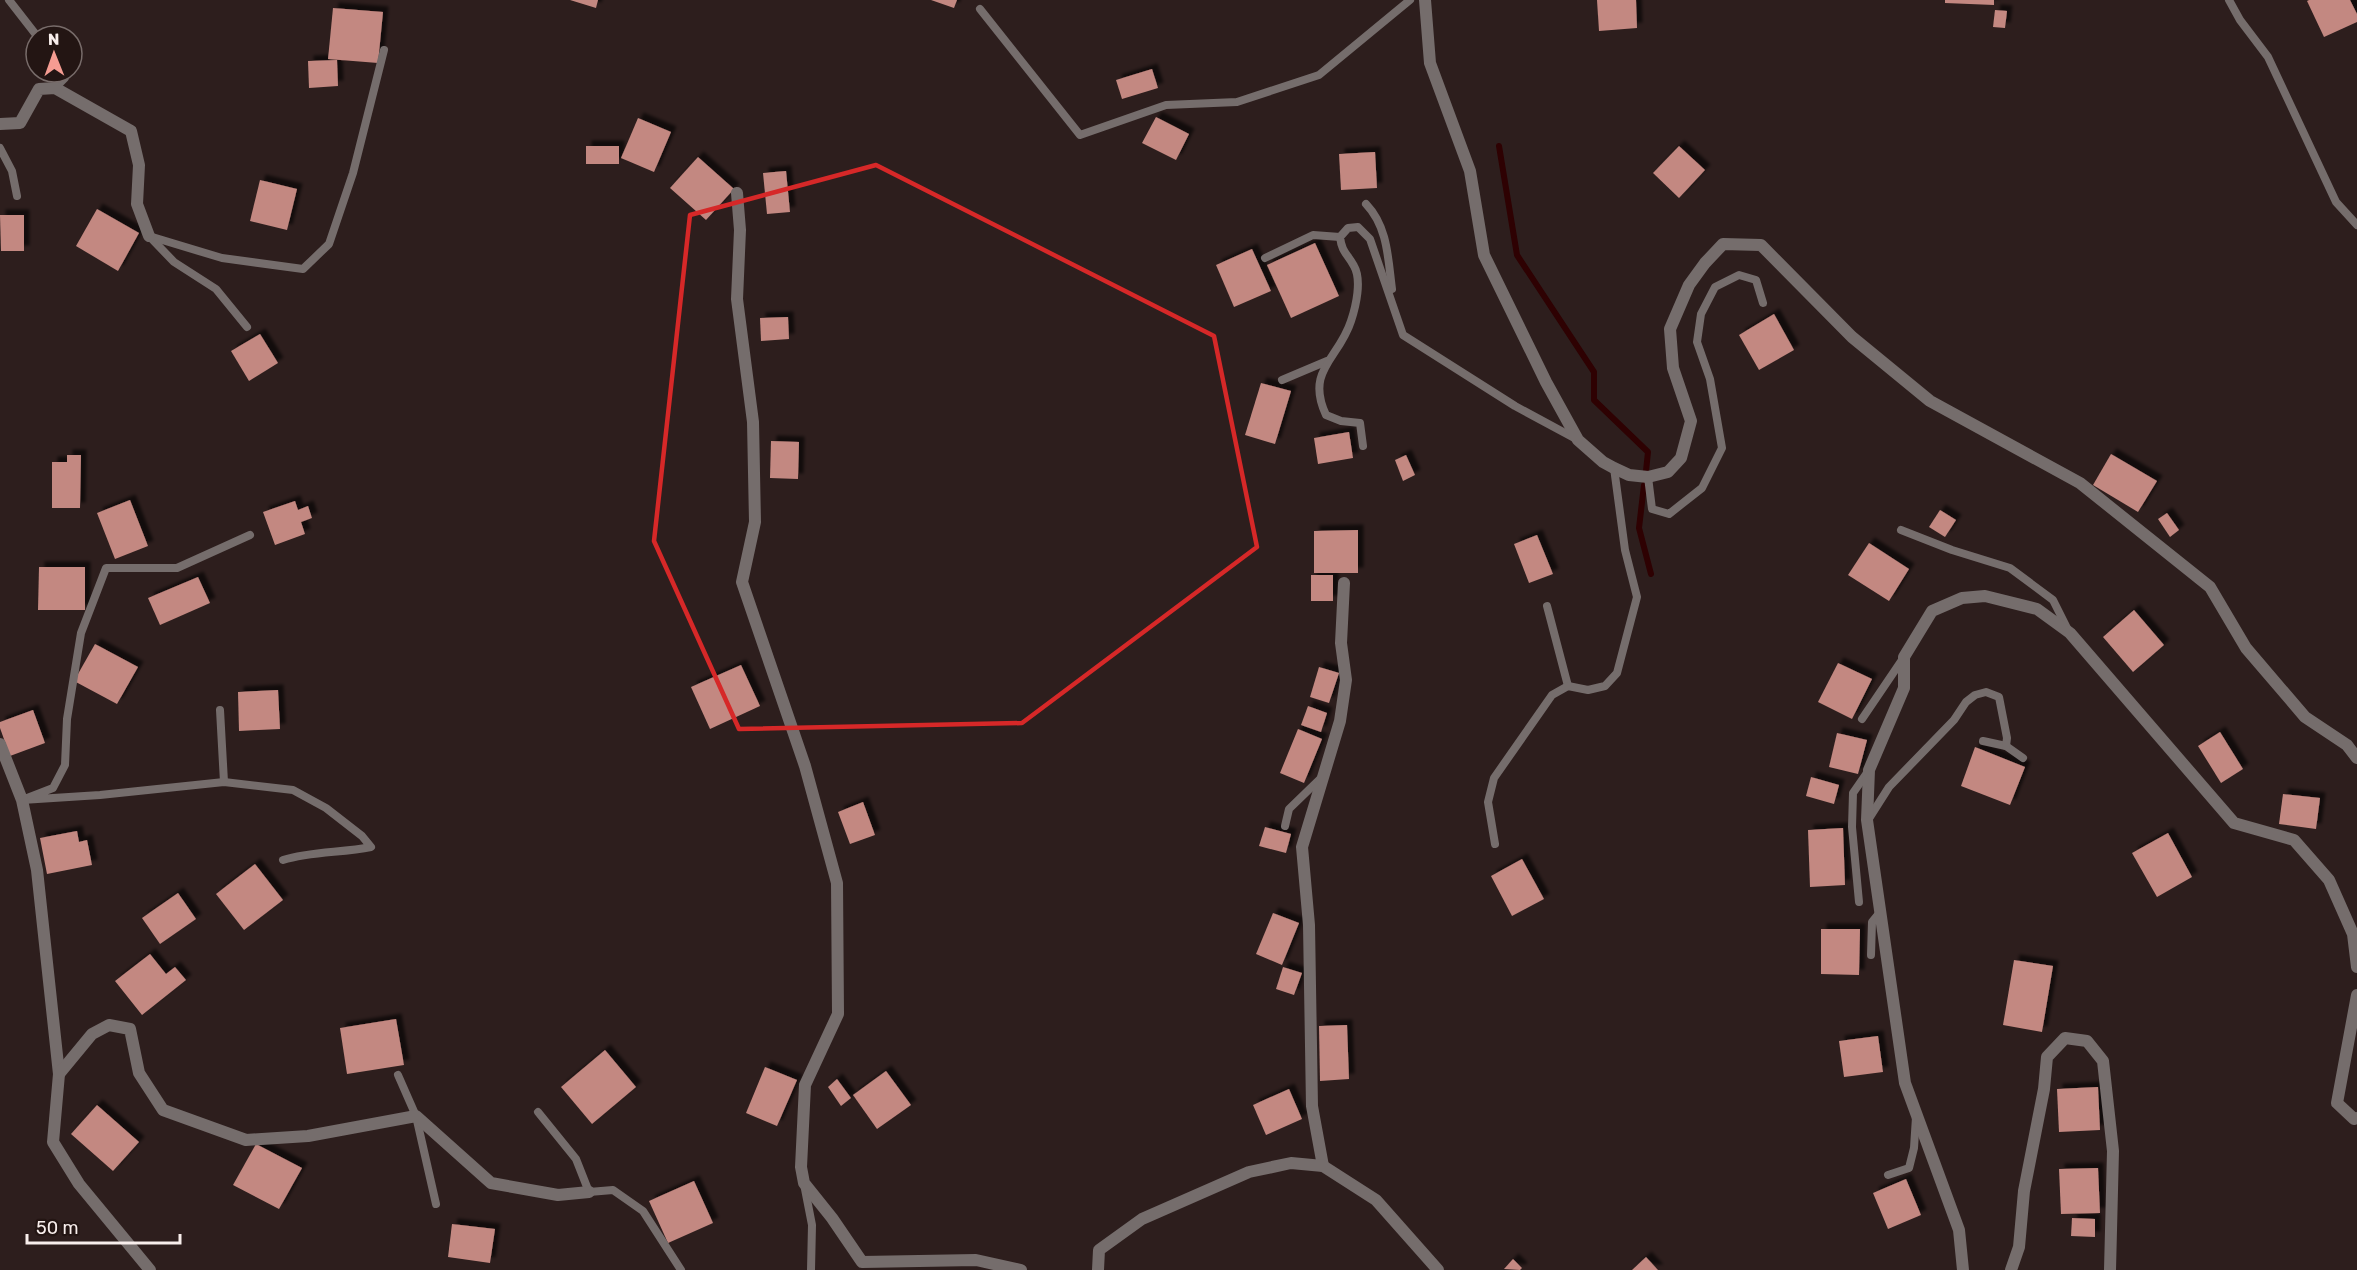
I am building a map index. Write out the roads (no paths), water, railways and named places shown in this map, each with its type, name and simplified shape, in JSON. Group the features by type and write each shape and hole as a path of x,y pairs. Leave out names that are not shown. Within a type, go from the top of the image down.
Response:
{"street":[{"path":"1425,0 1430,63 1470,171 1484,255 1546,382 1578,440 1603,462 1629,475 1648,477 1668,472 1681,458 1691,421 1672,368 1670,330 1689,285 1705,263 1724,244 1761,245 1852,337 1930,401 2080,483 2210,587 2246,648 2305,717 2347,745 2357,758"},
{"path":"0,124 20,123 39,89 55,88 131,131 139,165 137,204 149,236"},
{"path":"737,194 740,230 737,299 753,422 755,522 742,582 805,766 837,883 838,1014 805,1085 801,1167 804,1184 832,1218 862,1262 976,1260 1021,1270"},
{"path":"1323,1166 1312,1106 1309,925 1302,847 1340,721 1346,680 1341,643 1344,583"},
{"path":"1963,1270 1959,1230 1905,1083 1867,820 1869,770 1904,688 1904,657 1932,611 1962,598 1985,596 2037,609 2070,633 2234,823 2294,840 2330,880 2353,934 2357,967"},
{"path":"0,744 22,800 37,870 59,1074 53,1142 79,1184 150,1270"},
{"path":"2357,995 2337,1103 2354,1119 2357,1118"},
{"path":"59,1074 92,1034 109,1025 130,1029 139,1073 163,1110 246,1140 308,1136 416,1116 491,1184 558,1195 589,1192"},
{"path":"2010,1270 2019,1247 2024,1191 2044,1089 2047,1057 2065,1038 2087,1041 2103,1061 2113,1151 2110,1270"},
{"path":"1098,1270 1100,1250 1142,1219 1249,1172 1291,1163 1323,1166 1376,1200 1438,1270"}],"lane":[{"path":"9,0 28,24"},
{"path":"980,9 1080,135 1166,105 1237,102 1319,75 1410,0"},
{"path":"2229,0 2240,20 2268,57 2336,202 2357,225"},
{"path":"149,236 222,258 303,269 329,244 353,173 384,50"},
{"path":"55,88 59,84"},
{"path":"0,148 12,171 17,196"},
{"path":"1366,204 1377,215 1387,244 1393,304"},
{"path":"1340,237 1348,228 1358,227 1370,239 1403,335 1515,406 1578,440"},
{"path":"1265,258 1313,235 1340,237"},
{"path":"149,236 174,262 216,289 247,327"},
{"path":"1340,237 1342,249 1355,267 1358,287 1351,321 1340,346 1327,361 1319,383 1320,401 1326,415 1341,421 1360,423 1363,446"},
{"path":"1648,477 1652,509 1669,514 1702,488 1722,448 1710,379 1698,342 1701,314 1715,287 1739,275 1756,280 1763,303"},
{"path":"1282,380 1327,361"},
{"path":"1494,844 1488,802 1494,778 1552,695 1568,686 1588,690 1605,686 1617,673 1637,597 1625,550 1614,468"},
{"path":"1901,530 2010,568 2053,600 2070,633"},
{"path":"22,800 53,788 65,765 67,719 81,633 106,568 177,568 250,535"},
{"path":"1547,606 1568,686"},
{"path":"1862,719 1904,657"},
{"path":"1867,820 1889,787 1975,695 1986,692 2000,697 2007,738 2006,747"},
{"path":"220,710 224,782"},
{"path":"1983,741 2006,747 2023,758"},
{"path":"1859,902 1852,827 1854,792 1869,770"},
{"path":"1285,826 1289,809 1323,777"},
{"path":"22,800 100,795 224,782 293,790 326,808 362,836 371,848 350,852 294,856 283,860"},
{"path":"1871,955 1872,922 1881,911"},
{"path":"398,1075 416,1116 436,1204"},
{"path":"538,1112 576,1159 589,1192 613,1190 642,1210 681,1270"},
{"path":"1888,1176 1909,1168 1914,1148 1916,1113"},
{"path":"804,1184 812,1225 811,1270"}],"waterway":[{"path":"1499,146 1517,255 1594,372 1594,400 1648,452 1646,471"},
{"path":"1644,485 1639,528 1651,574"}]}
